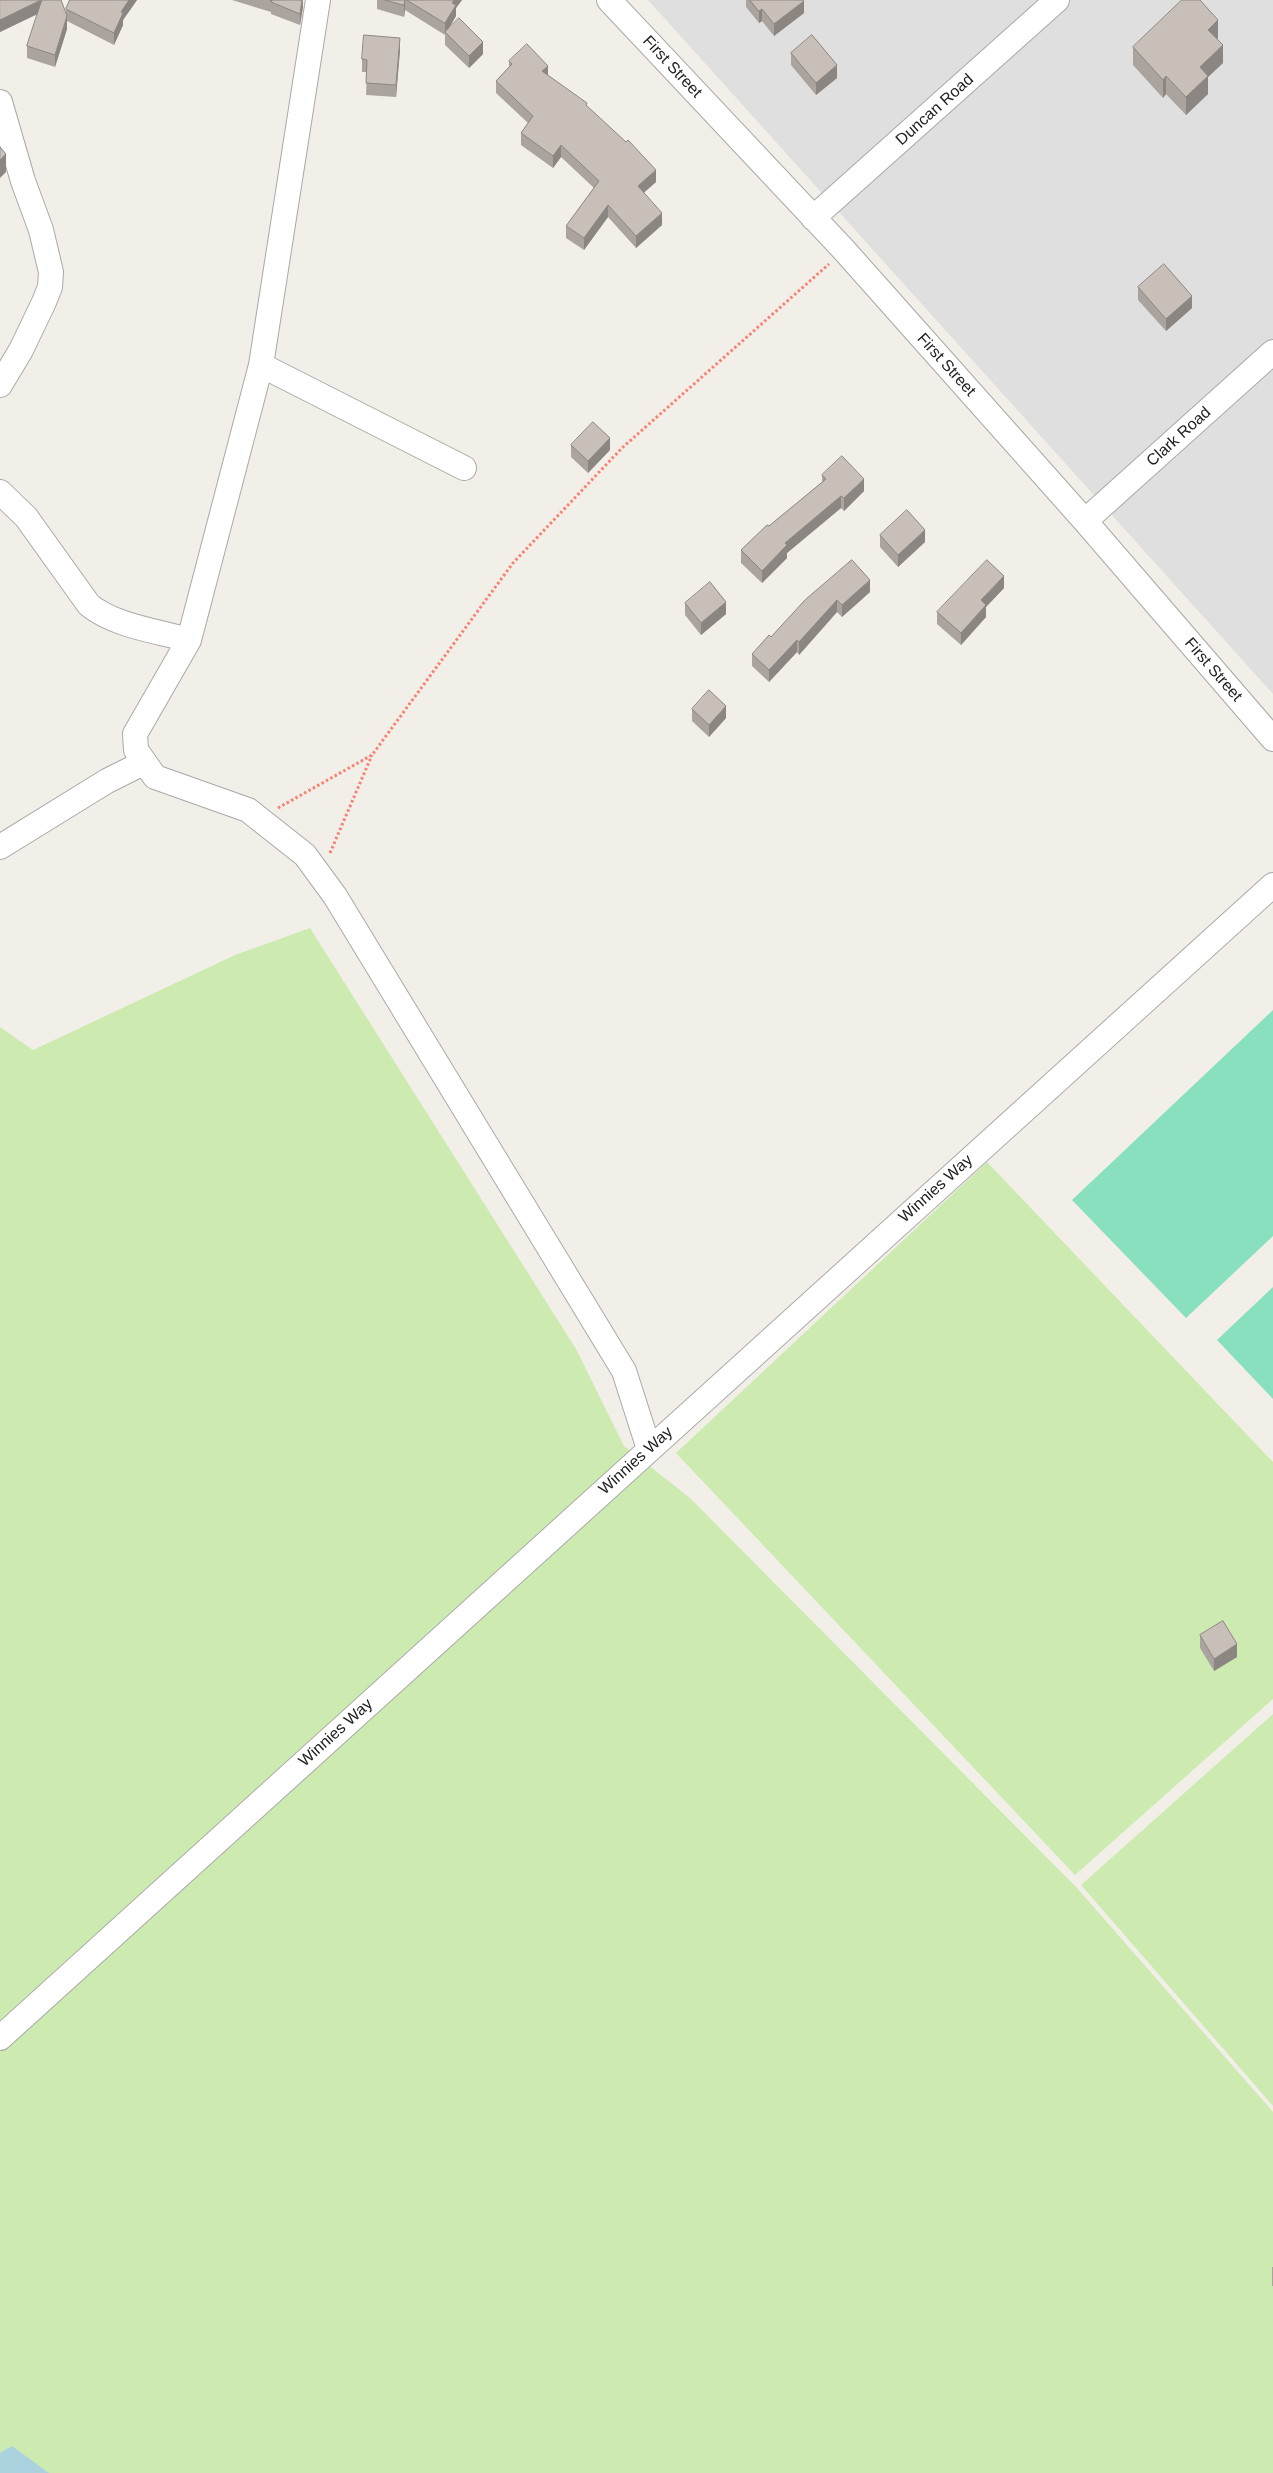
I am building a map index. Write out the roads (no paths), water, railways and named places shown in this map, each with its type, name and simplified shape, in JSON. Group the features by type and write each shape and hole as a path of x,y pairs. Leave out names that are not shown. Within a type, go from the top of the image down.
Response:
{"street":[{"path":"318,0 261,365 189,640 135,734 136,750 143,763 155,777 248,810 260,818 305,855 321,876 624,1371 649,1449"},
{"name":"First Street","path":"609,0 844,250 1085,521 1273,739"},
{"name":"Duncan Road","path":"813,218 1057,0"},
{"path":"0,102 23,181 41,230 51,272 50,287 44,302 21,350 0,385"},
{"name":"Clark Road","path":"1085,521 1273,352"},
{"path":"261,365 464,468"},
{"path":"0,492 26,517 89,605 97,612 114,619 189,640"},
{"path":"0,847 106,781 143,763"},
{"name":"Winnies Way","path":"0,2038 1273,885"}],"water":[{"path":"12,2446 49,2473 0,2473 0,2453"}]}
